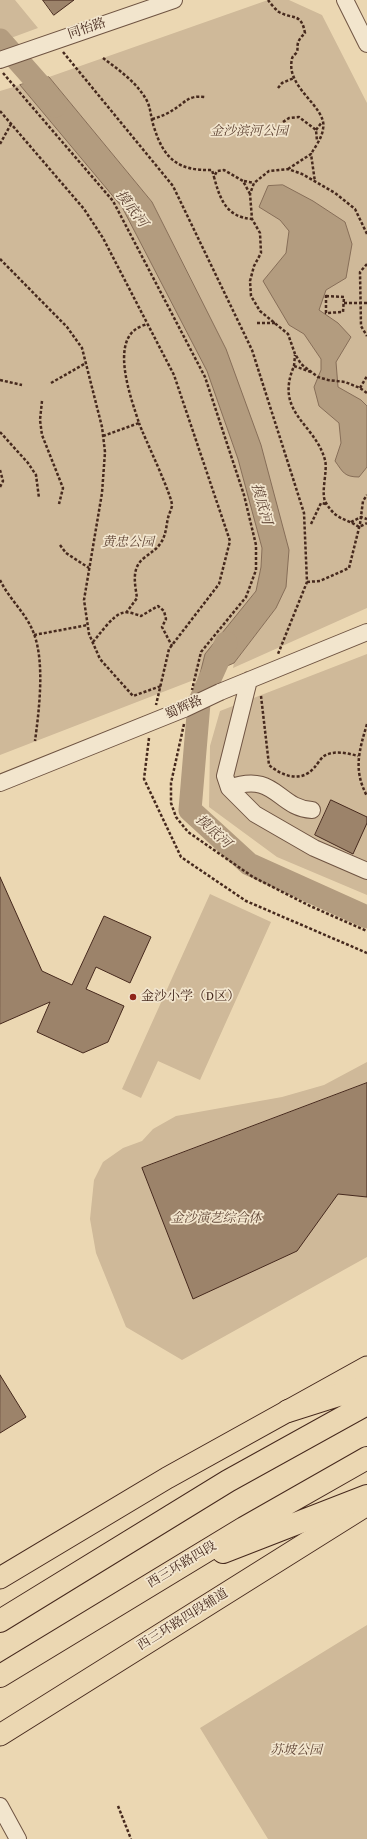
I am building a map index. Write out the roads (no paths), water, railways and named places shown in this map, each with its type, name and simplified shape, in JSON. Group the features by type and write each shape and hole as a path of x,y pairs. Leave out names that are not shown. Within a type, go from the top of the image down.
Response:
{"highway":[{"path":"288,1411 367,1386"},
{"path":"0,1621 228,1481 367,1404"},
{"name":"西三环路四段","path":"0,1676 244,1528 367,1458"},
{"path":"171,1572 367,1496"}],"main road":[{"path":"0,1578 167,1478 367,1367"},
{"name":"西三环路四段辅道","path":"0,1735 367,1505"}],"street":[{"name":"同怡路","path":"0,60 174,0"},
{"path":"345,0 367,44"},
{"name":"蜀辉路","path":"0,783 151,723 220,692 367,632"},
{"path":"260,676 225,776 229,788 255,814 314,848 367,871"},
{"path":"229,788 240,784 268,786 304,810 312,810"},
{"path":"0,1806 18,1839"}],"water":[{"path":"49,77 152,202 226,349 261,445 289,550 286,587 276,608 234,663 199,678 205,654 256,591 261,567 262,548 238,459 207,371 122,207 20,85"},
{"path":"283,185 313,201 345,222 352,244 346,278 326,290 319,310 338,323 351,337 336,362 338,387 361,400 367,406 367,467 359,477 350,476 344,473 335,461 341,443 339,423 319,406 314,387 321,370 321,359 304,334 289,325 263,281 286,253 289,231 280,220 259,207 268,186"}],"waterway":[{"name":"摸底河","path":"0,40 37,82 55,106"},
{"name":"摸底河","path":"226,643 199,703 190,810 249,864 367,917"}],"place":[{"name":"金沙小学（D区）","path":"133,997"}],"park label":[{"name":"金沙滨河公园","path":"249,132"},
{"name":"黄忠公园","path":"128,543"},
{"name":"金沙演艺综合体","path":"216,1219"},
{"name":"苏坡公园","path":"296,1751"}]}
